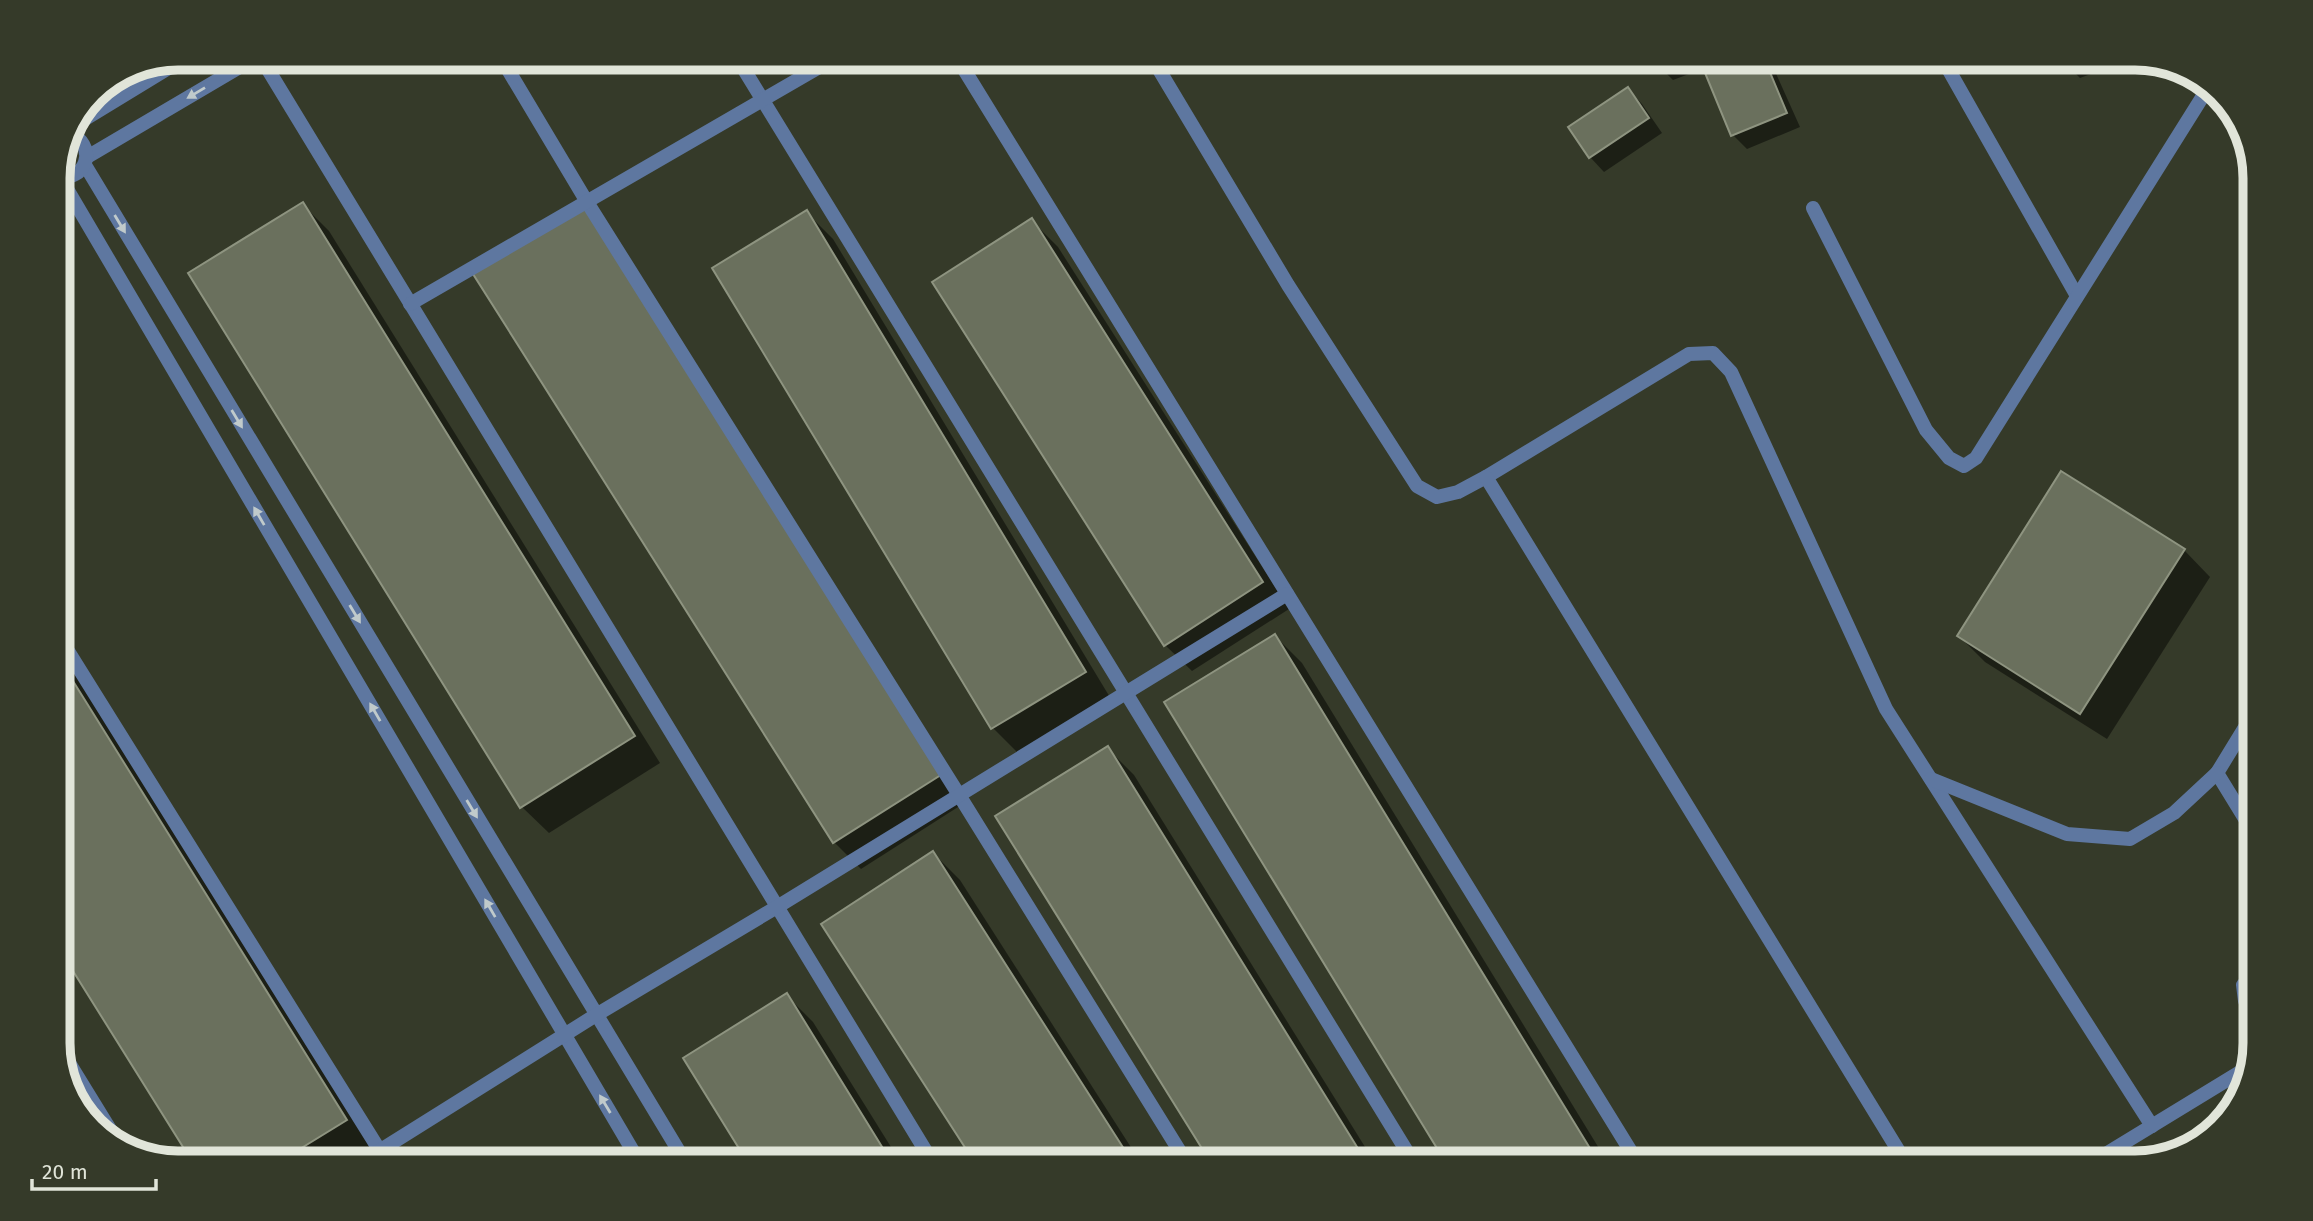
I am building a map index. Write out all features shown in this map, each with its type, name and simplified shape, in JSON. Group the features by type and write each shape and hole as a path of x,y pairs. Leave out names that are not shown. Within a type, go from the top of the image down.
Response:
{"street":[{"path":"70,176 74,175 86,161 235,70"},
{"path":"268,70 926,1151"},
{"path":"508,70 587,202 960,795 1180,1151"},
{"path":"744,70 1406,1151"},
{"path":"410,304 814,70"},
{"path":"964,70 1631,1151"},
{"path":"1159,70 1288,285 1417,486 1437,497 1458,492 1486,477 1689,354 1713,353 1731,372 1886,709 2152,1126"},
{"path":"1949,70 2077,296"},
{"path":"89,116 163,71"},
{"path":"1813,208 1926,430 1949,458 1964,466 1976,458 2204,95"},
{"path":"78,139 84,145 86,161 679,1151"},
{"path":"70,197 633,1151"},
{"path":"1486,477 1899,1151"},
{"path":"70,654 380,1151 596,1015 1287,594"},
{"path":"1931,779 2067,834 2130,839 2174,813 2217,773 2243,731"},
{"path":"2217,773 2243,815"},
{"path":"74,1071 106,1123"},
{"path":"2111,1151 2238,1073"}],"building":[{"path":"1704,70 1769,70 1787,113 1731,136"},
{"path":"1628,87 1649,118 1589,158 1568,127"},
{"path":"303,202 635,736 520,808 188,273"},
{"path":"583,204 944,773 833,843 473,274"},
{"path":"807,210 1086,672 991,729 712,268"},
{"path":"1032,218 1263,582 1164,646 932,282"},
{"path":"2061,471 2185,549 2080,714 1957,636"},
{"path":"1275,634 1592,1151 1439,1151 1164,702"},
{"path":"70,676 347,1120 297,1151 186,1151 70,966"},
{"path":"1108,746 1360,1151 1204,1151 995,816"},
{"path":"933,851 1125,1151 967,1151 821,924"},
{"path":"787,993 885,1151 741,1151 683,1058"}]}
